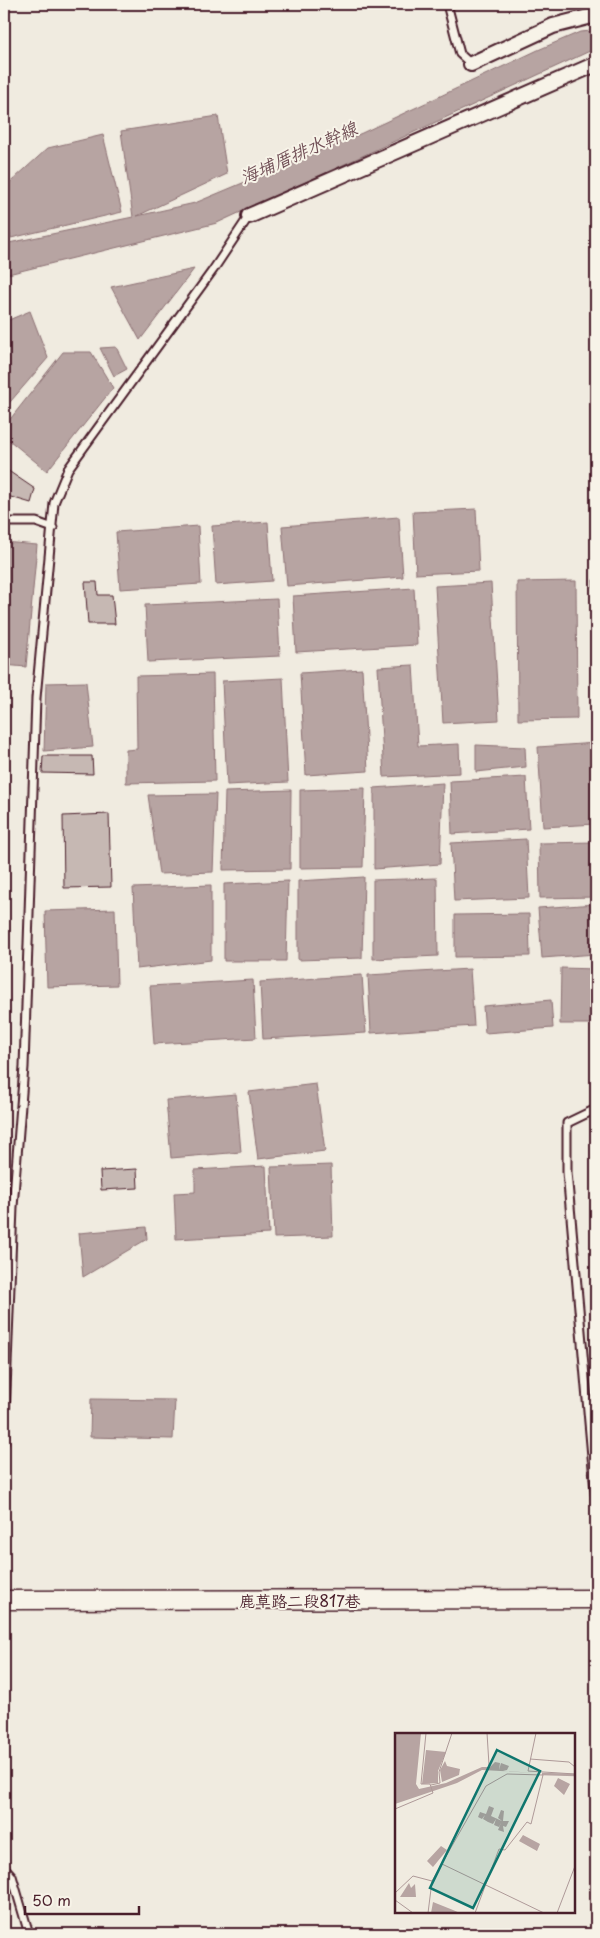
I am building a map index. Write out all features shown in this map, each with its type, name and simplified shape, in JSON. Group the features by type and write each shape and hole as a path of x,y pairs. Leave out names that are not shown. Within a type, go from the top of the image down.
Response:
{"street":[{"path":"471,64 553,26 596,15"},
{"path":"249,216 596,64"},
{"name":"鹿草路二段817巷","path":"4,1600 596,1599"}],"lane":[{"path":"447,4 460,54 471,64"},
{"path":"4,1443 13,1207 24,1067 36,698 54,503 68,470 214,270 249,216"},
{"path":"4,522 36,522 53,528"},
{"path":"596,1109 567,1123 567,1172 596,1502"},
{"path":"4,1867 12,1876 30,1934"}],"shaded area":[{"path":"592,31 592,50 217,223 4,275 4,244 133,217 121,131 218,116 227,174 137,216 195,203 362,133 538,50 580,32"},
{"path":"103,135 122,212 11,238 4,207 4,188 48,148"},
{"path":"194,269 140,340 111,287"},
{"path":"30,311 48,358 4,409 4,322"},
{"path":"116,347 127,369 114,376 100,348"},
{"path":"63,352 91,352 113,388 47,471 4,436 4,427"},
{"path":"476,509 479,571 416,574 413,512"},
{"path":"399,517 403,577 287,586 282,526"},
{"path":"268,522 272,581 216,585 212,526"},
{"path":"198,526 201,584 120,589 116,532"},
{"path":"4,542 37,545 26,667 4,665"},
{"path":"596,579 596,652 595,652 593,580"},
{"path":"576,581 577,719 518,720 517,582"},
{"path":"491,583 499,720 443,723 435,586"},
{"path":"414,588 417,645 296,652 293,596"},
{"path":"277,599 280,656 148,662 145,605"},
{"path":"413,665 418,746 459,744 460,773 384,777 378,667"},
{"path":"362,669 368,771 306,775 300,673"},
{"path":"213,674 215,781 126,783 126,750 137,749 136,676"},
{"path":"283,678 288,782 227,785 222,681"},
{"path":"86,682 93,747 44,751 46,683"},
{"path":"596,743 596,824 543,827 538,747"},
{"path":"476,745 525,747 526,767 476,772"},
{"path":"526,777 529,829 452,834 450,781"},
{"path":"443,783 440,864 374,869 374,788"},
{"path":"365,788 363,867 300,868 300,790"},
{"path":"291,790 290,869 223,870 225,792"},
{"path":"216,794 213,872 159,874 148,795"},
{"path":"526,839 529,898 454,901 451,843"},
{"path":"596,842 596,897 540,898 539,843"},
{"path":"364,877 362,958 298,960 298,881"},
{"path":"437,878 438,956 373,959 373,880"},
{"path":"288,881 286,961 224,961 224,884"},
{"path":"211,885 211,960 137,969 133,888"},
{"path":"596,904 596,954 542,958 538,908"},
{"path":"115,909 117,985 47,987 45,911"},
{"path":"529,914 530,956 455,957 455,915"},
{"path":"561,968 596,969 596,1024 560,1024"},
{"path":"470,969 474,1026 371,1033 368,975"},
{"path":"362,975 366,1033 263,1039 260,982"},
{"path":"253,980 256,1038 154,1044 150,986"},
{"path":"551,1000 553,1028 485,1033 483,1006"},
{"path":"316,1084 325,1151 258,1159 249,1092"},
{"path":"236,1094 241,1152 171,1158 166,1100"},
{"path":"331,1165 333,1236 274,1238 271,1167"},
{"path":"266,1166 269,1234 176,1239 174,1193 195,1192 195,1170"},
{"path":"146,1227 147,1239 83,1277 79,1233"},
{"path":"91,1399 175,1400 173,1439 90,1437"}],"building":[{"path":"4,468 35,489 31,503 4,495"},
{"path":"85,582 97,582 98,595 112,595 115,624 88,624"},
{"path":"43,756 92,756 93,774 42,773"},
{"path":"109,814 111,887 64,888 63,816"},
{"path":"137,1169 138,1188 101,1190 100,1171"}],"water label":[{"name":"海埔厝排水幹線","path":"298,152"}]}
